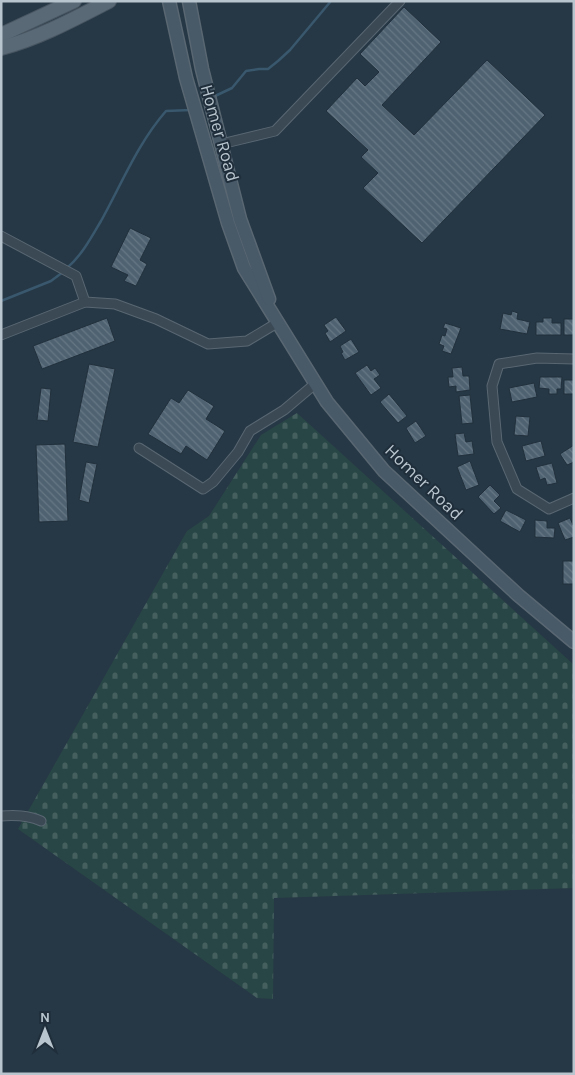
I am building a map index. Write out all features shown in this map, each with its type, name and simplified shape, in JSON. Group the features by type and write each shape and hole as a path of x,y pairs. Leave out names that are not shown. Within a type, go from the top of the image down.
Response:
{"main road":[{"path":"55,10 67,1"},
{"path":"1,35 74,1"},
{"path":"1,48 22,42 61,26 109,1"}],"street":[{"name":"Homer Road","path":"169,1 186,78 228,223 244,268 277,323 328,402 384,472 518,595 574,642"},
{"name":"Homer Road","path":"189,1 202,69 240,219 277,323"},
{"path":"221,144 275,131 400,1"},
{"path":"1,236 76,276 85,302"},
{"path":"1,335 85,302 115,304 156,319 208,344 247,341 277,323"},
{"path":"574,359 537,358 499,364 492,386 497,442 517,489 549,509 574,498"},
{"path":"139,448 203,489 214,482 238,452 250,431 284,410 316,383"},
{"path":"1,816 16,815 32,817 41,821"}],"green space":[{"path":"297,413 574,665 574,888 274,898 273,999 257,998 18,829 187,531 209,516 261,435"}],"building":[{"path":"404,7 441,42 382,105 414,135 487,60 545,115 422,243 363,188 378,173 361,157 368,150 326,111 357,78 365,86 379,72 360,54"},
{"path":"130,228 151,238 140,260 147,264 136,286 124,281 128,275 111,267"},
{"path":"512,311 518,313 517,319 530,322 527,334 500,329 503,313 511,315"},
{"path":"336,317 346,331 330,342 325,333 328,331 324,325"},
{"path":"107,318 115,341 42,369 33,346"},
{"path":"543,318 552,318 552,323 561,323 561,335 536,335 536,322 543,322"},
{"path":"564,319 574,319 574,335 564,335"},
{"path":"445,323 461,328 451,354 442,351 444,346 439,344 442,335 445,336 447,329 443,328"},
{"path":"351,339 359,352 345,360 340,346"},
{"path":"89,364 115,369 98,447 73,442"},
{"path":"367,365 371,371 375,368 380,375 374,379 381,388 371,395 355,373"},
{"path":"462,367 463,376 469,376 470,390 456,392 456,386 449,387 448,377 453,377 452,368"},
{"path":"540,377 562,377 561,389 557,389 557,394 549,394 549,389 539,388"},
{"path":"564,380 574,380 574,394 564,394"},
{"path":"534,383 537,397 512,402 509,388"},
{"path":"41,388 51,389 48,421 37,420"},
{"path":"188,390 214,406 206,419 225,431 207,460 186,446 181,454 148,434 171,398 179,403"},
{"path":"389,394 407,416 398,423 380,402"},
{"path":"470,395 473,423 462,424 459,396"},
{"path":"516,416 530,417 528,436 514,435"},
{"path":"416,421 426,436 415,443 406,428"},
{"path":"464,433 466,442 472,441 474,454 458,456 455,434"},
{"path":"541,441 545,456 526,461 522,446"},
{"path":"65,444 68,521 39,522 36,445"},
{"path":"574,445 574,462 567,465 560,454"},
{"path":"470,461 479,485 466,490 457,467"},
{"path":"86,462 97,464 89,503 79,500"},
{"path":"552,463 557,483 547,485 545,478 540,480 536,467"},
{"path":"490,485 500,495 494,501 501,508 494,514 478,497"},
{"path":"506,510 526,520 520,532 500,521"},
{"path":"570,518 574,524 574,537 565,540 558,523"},
{"path":"535,520 547,521 547,528 555,528 554,538 535,537"},
{"path":"563,561 574,561 574,584 563,584"}],"waterway":[{"path":"213,97 232,88 246,71 268,69 278,61 290,50 331,1"},
{"path":"67,268 90,240 131,164 156,123 166,111 191,110"},
{"path":"1,301 51,281 63,272"}]}
